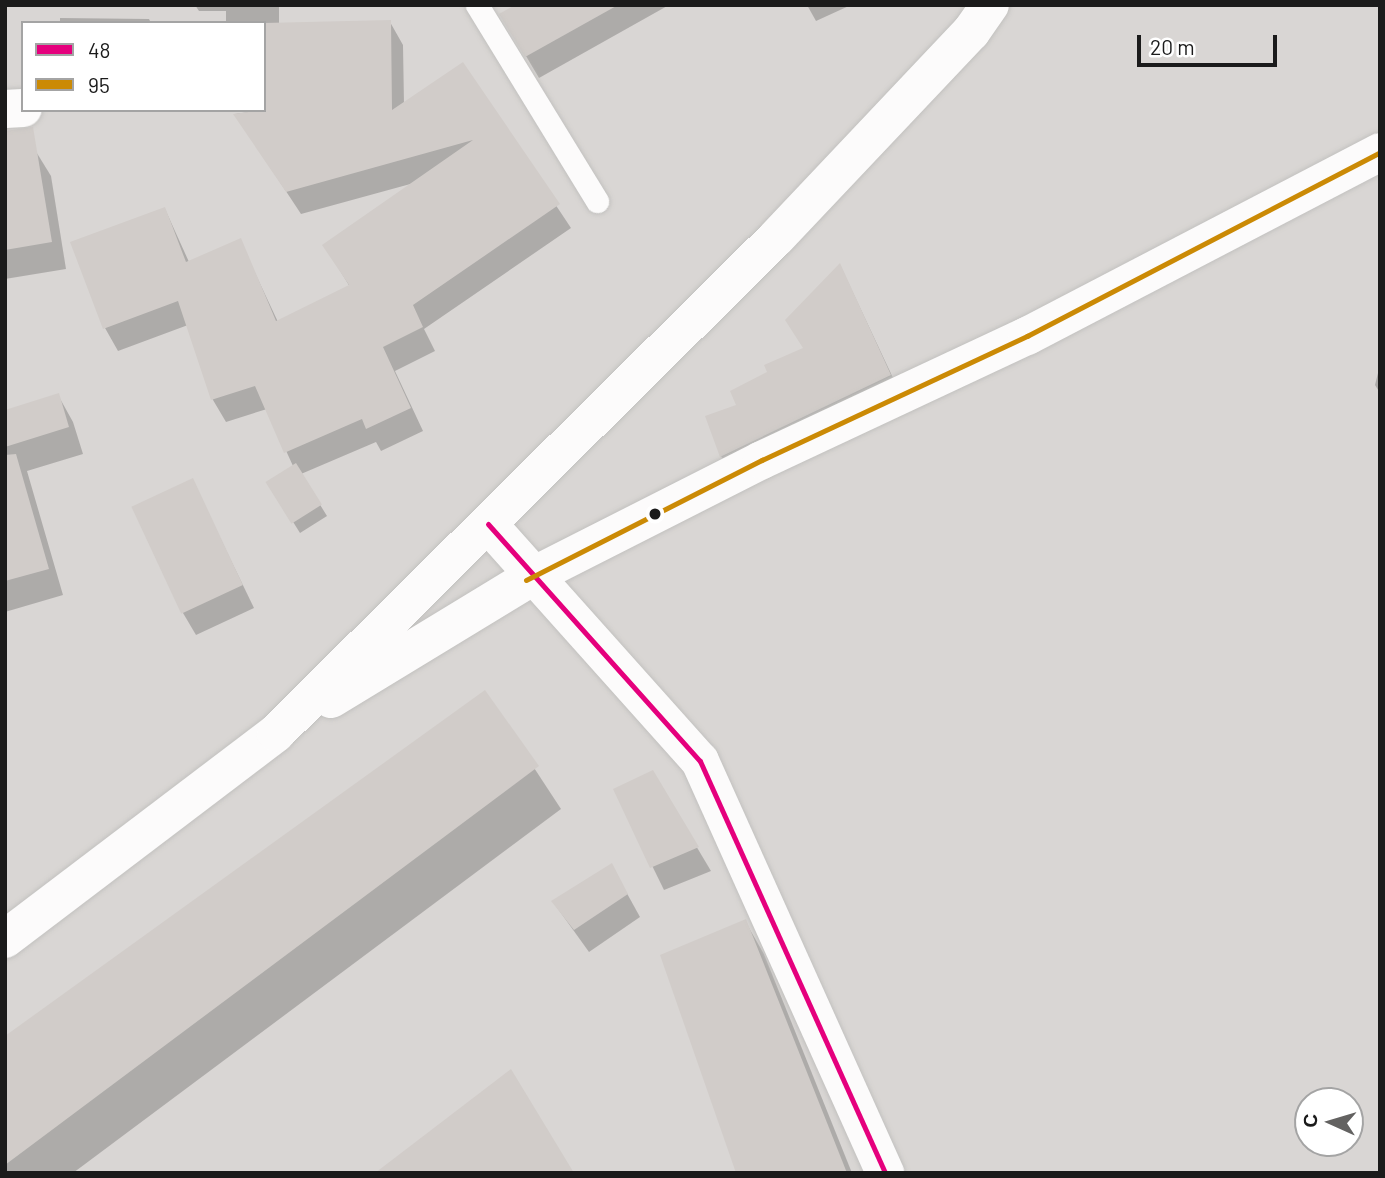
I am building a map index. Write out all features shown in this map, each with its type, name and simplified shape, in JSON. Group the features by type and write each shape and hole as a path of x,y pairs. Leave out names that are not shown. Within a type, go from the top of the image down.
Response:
{"street":[{"path":"276,733 776,238 971,33 990,5"},
{"path":"5,939 276,733 535,575 762,460 1027,336 1380,152"},
{"path":"488,524 700,761 885,1173"}],"lane":[{"path":"477,5 597,201"}],"shaded area":[{"path":"5,5 1380,5 1380,1173 5,1173"}],"building":[{"path":"515,5 618,5 525,57 499,14"},
{"path":"391,20 392,110 463,62 560,204 413,305 423,327 383,347 411,408 366,429 362,419 284,453 255,386 211,400 178,301 103,329 70,242 165,207 186,262 241,238 276,321 349,285 322,245 473,140 286,192 233,114 266,112 266,23"},
{"path":"33,127 52,242 5,250 5,131"},
{"path":"840,263 891,375 720,457 705,416 736,405 730,391 767,372 764,365 803,348 785,320"},
{"path":"59,393 69,427 5,447 5,410"},
{"path":"16,454 49,569 5,581 5,455"},
{"path":"296,463 322,505 291,524 265,482"},
{"path":"193,478 243,585 181,614 131,507"},
{"path":"485,690 539,766 5,1165 5,1036"},
{"path":"653,770 699,847 650,868 613,789"},
{"path":"612,863 628,894 574,930 551,901"},
{"path":"746,919 847,1173 736,1173 660,955"},
{"path":"511,1069 574,1173 375,1173"}],"transit line":[{"name":"95","path":"526,580 762,460 1027,336 1380,152"},
{"name":"48","path":"488,524 700,761 885,1173"}]}
